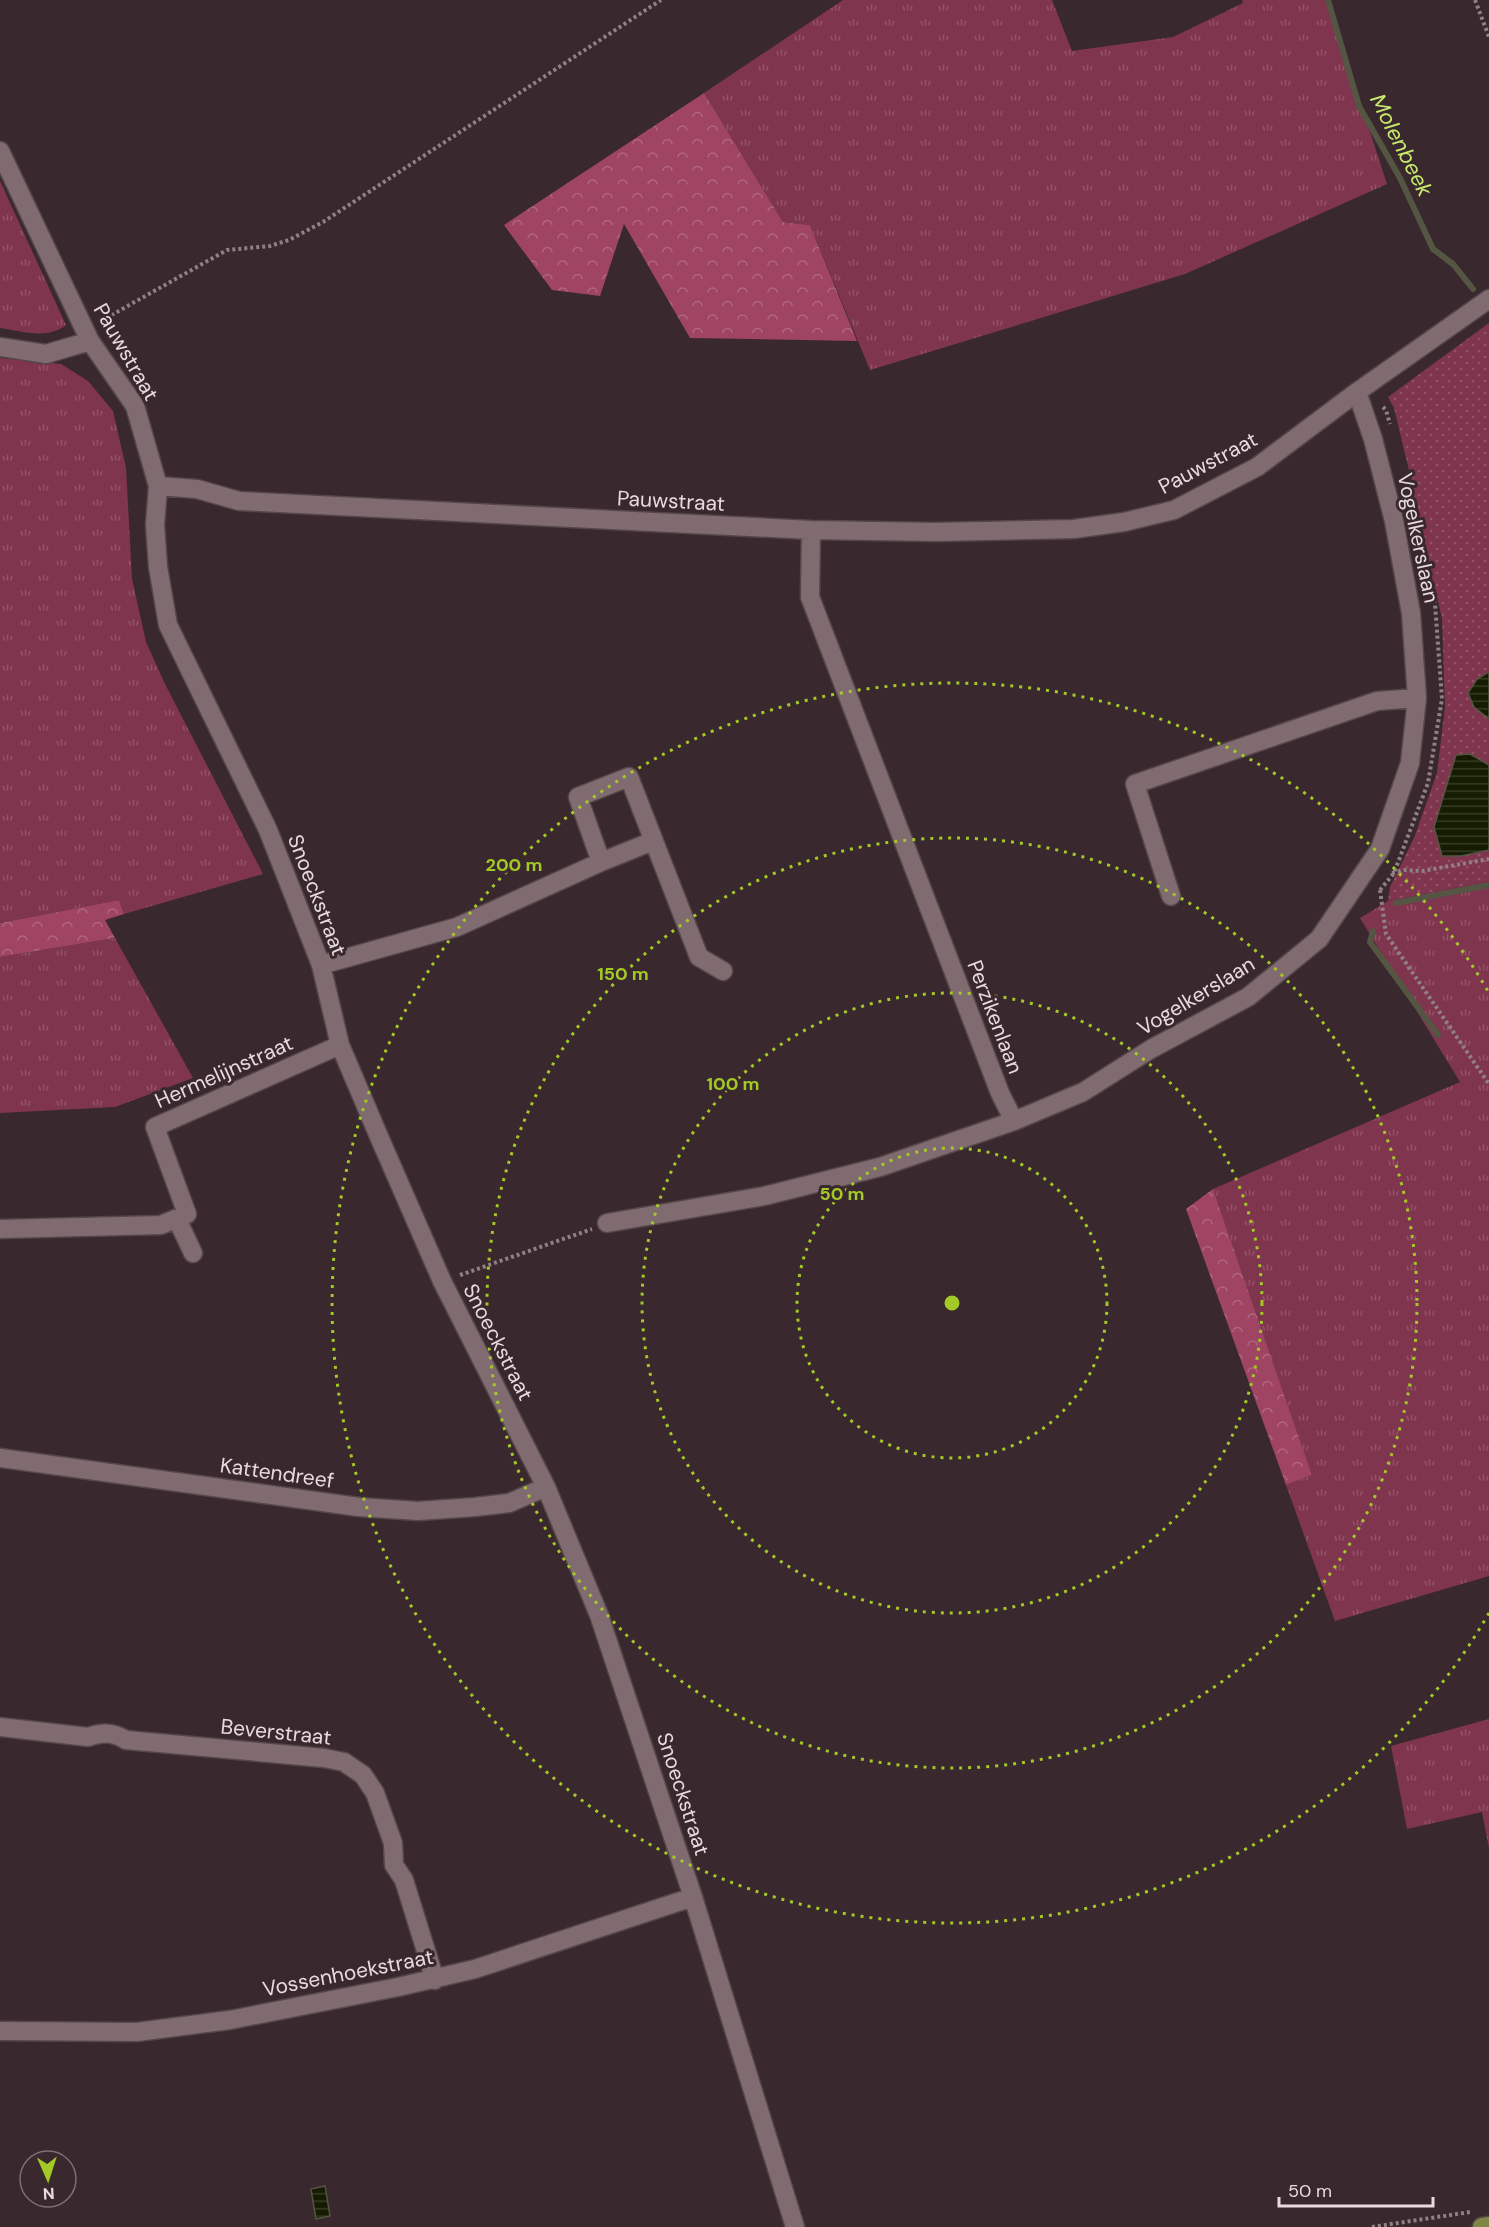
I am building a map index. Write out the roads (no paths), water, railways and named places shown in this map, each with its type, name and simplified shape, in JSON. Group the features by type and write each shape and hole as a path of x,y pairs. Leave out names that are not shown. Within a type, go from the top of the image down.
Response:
{"main road":[{"path":"1480,2219 1489,2226"}],"street":[{"name":"Pauwstraat","path":"0,151 88,335 135,406 158,486 197,489 239,501 811,530 936,532 1074,529 1174,510 1257,467 1357,392 1489,299"},
{"path":"0,347 46,354 88,335"},
{"name":"Vogelkerslaan","path":"1014,1121 1083,1092 1151,1049 1248,997 1318,939 1380,849 1410,763 1417,698 1411,613 1396,533 1373,439 1357,392"},
{"name":"Snoeckstraat","path":"158,486 155,525 158,567 168,625 268,830 321,965 340,1045 442,1281 546,1487 599,1615 693,1896 795,2227"},
{"name":"Perzikenlaan","path":"811,530 810,597 1000,1093 1014,1121"},
{"path":"1171,896 1135,784 1377,701 1417,698"},
{"path":"602,862 578,797 629,777 699,957 723,971"},
{"path":"321,965 457,927 653,841"},
{"name":"Hermelijnstraat","path":"177,1219 187,1214 156,1127 340,1045"},
{"path":"607,1223 764,1196 880,1167 1014,1121"},
{"path":"0,1229 161,1225 177,1219 193,1253"},
{"name":"Kattendreef","path":"0,1458 359,1507 418,1511 508,1503 546,1487"},
{"name":"Beverstraat","path":"0,1726 88,1737 101,1733 116,1733 126,1740 324,1758 344,1762 363,1775 375,1793 393,1843 394,1865 404,1880 435,1980"},
{"name":"Vossenhoekstraat","path":"0,2031 137,2032 230,2020 435,1980 693,1896"}],"waterway":[{"name":"Molenbeek","path":"1328,0 1359,106 1400,178 1433,249 1453,264 1473,289"},
{"path":"1396,903 1489,885"},
{"path":"1373,931 1370,942 1438,1035"}]}
